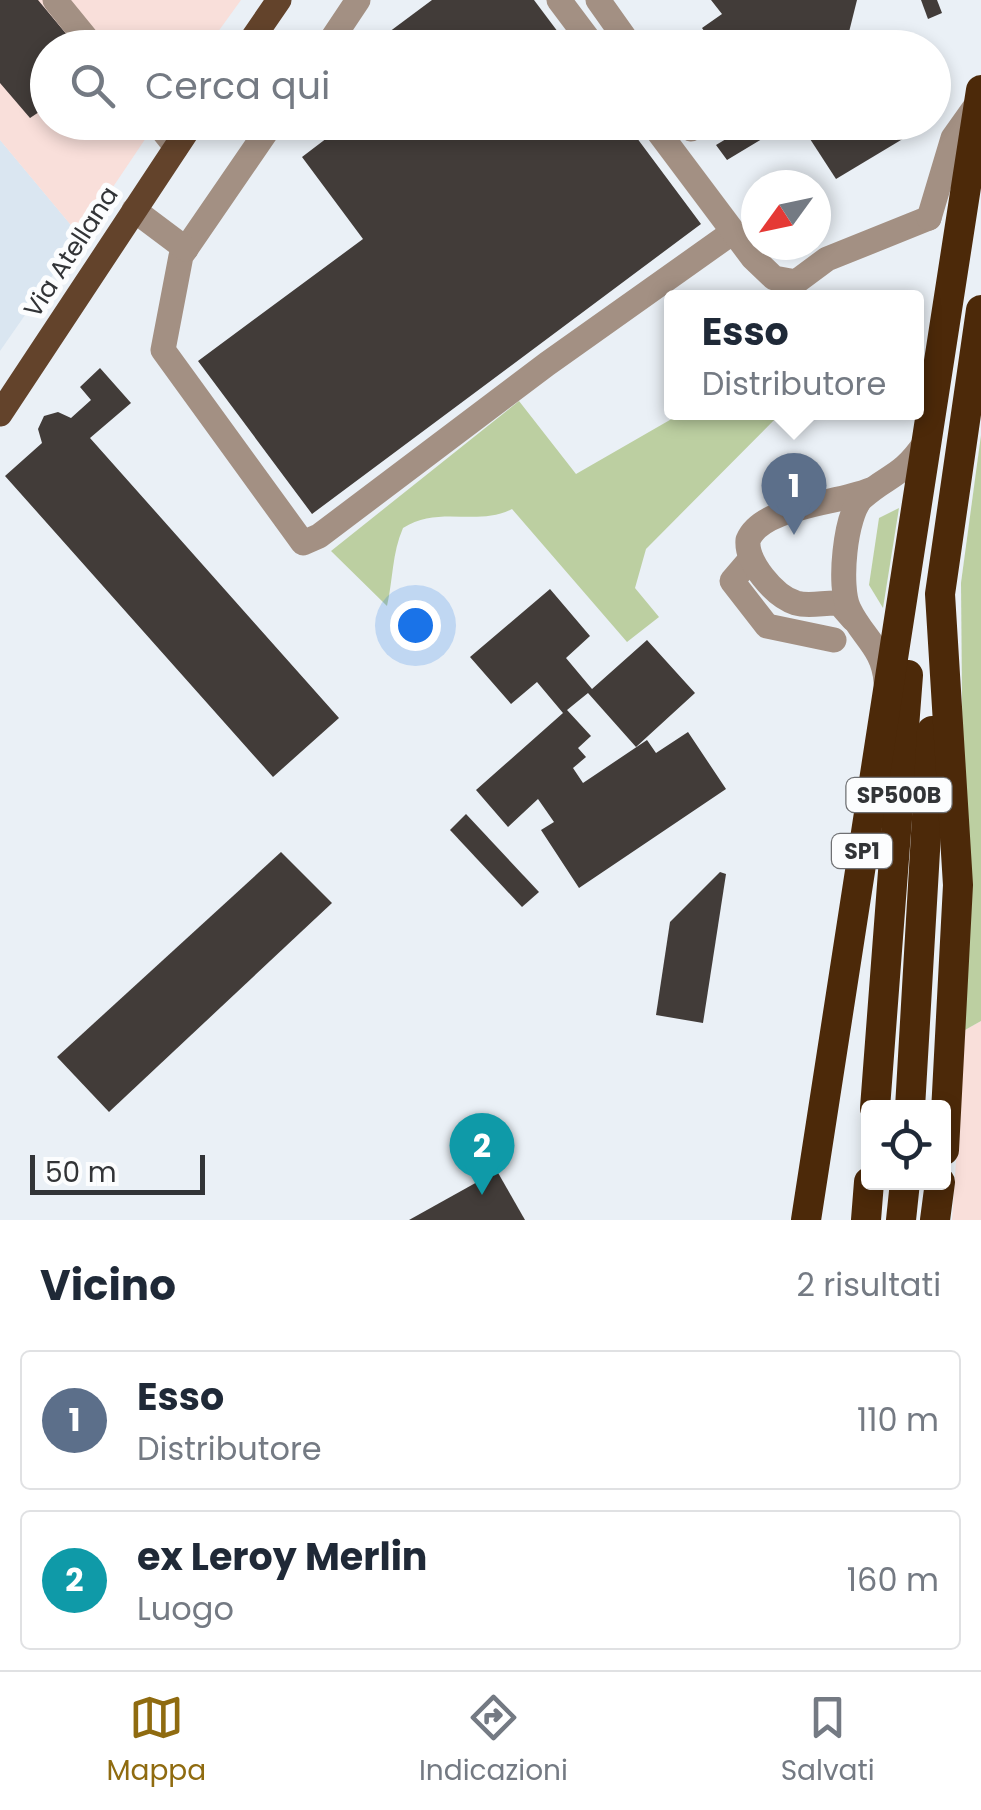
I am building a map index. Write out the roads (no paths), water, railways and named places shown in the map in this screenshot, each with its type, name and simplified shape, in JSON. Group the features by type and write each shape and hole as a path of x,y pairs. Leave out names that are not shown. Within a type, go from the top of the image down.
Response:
{"highway":[{"name":"SP1","path":"806,1220 980,95"},
{"path":"947,1100 958,884 940,594 981,310"},
{"name":"SP500B","path":"876,1100 923,482"},
{"name":"SP500B","path":"910,1100 940,594"},
{"path":"901,1220 903,1190"},
{"path":"935,1220 939,1190"}],"main road":[{"path":"258,30 279,0"},
{"name":"Via Atellana","path":"0,414 181,140"}],"street":[{"path":"55,0 79,30"},
{"path":"338,30 358,0"},
{"path":"560,0 582,30"},
{"path":"598,0 619,30"},
{"path":"929,218 954,138 980,95"},
{"path":"170,140 176,147"},
{"path":"261,140 186,249 171,296 163,350 302,543 320,536 546,364 733,232"},
{"path":"664,140 733,232 774,278 796,282 827,259 929,218 946,223 957,251"},
{"path":"134,210 186,249"},
{"path":"975,346 981,384"},
{"path":"954,488 981,404"},
{"path":"887,698 884,661 847,606 843,582 850,520 859,500 907,469 930,435"},
{"path":"861,628 838,604 806,604 781,595 750,560 748,540 759,523 879,486"},
{"path":"750,560 732,581 767,626 834,640"}],"place":[{"name":"Esso","path":"794,535"},
{"name":"ex Leroy Merlin","path":"482,1195"}]}
